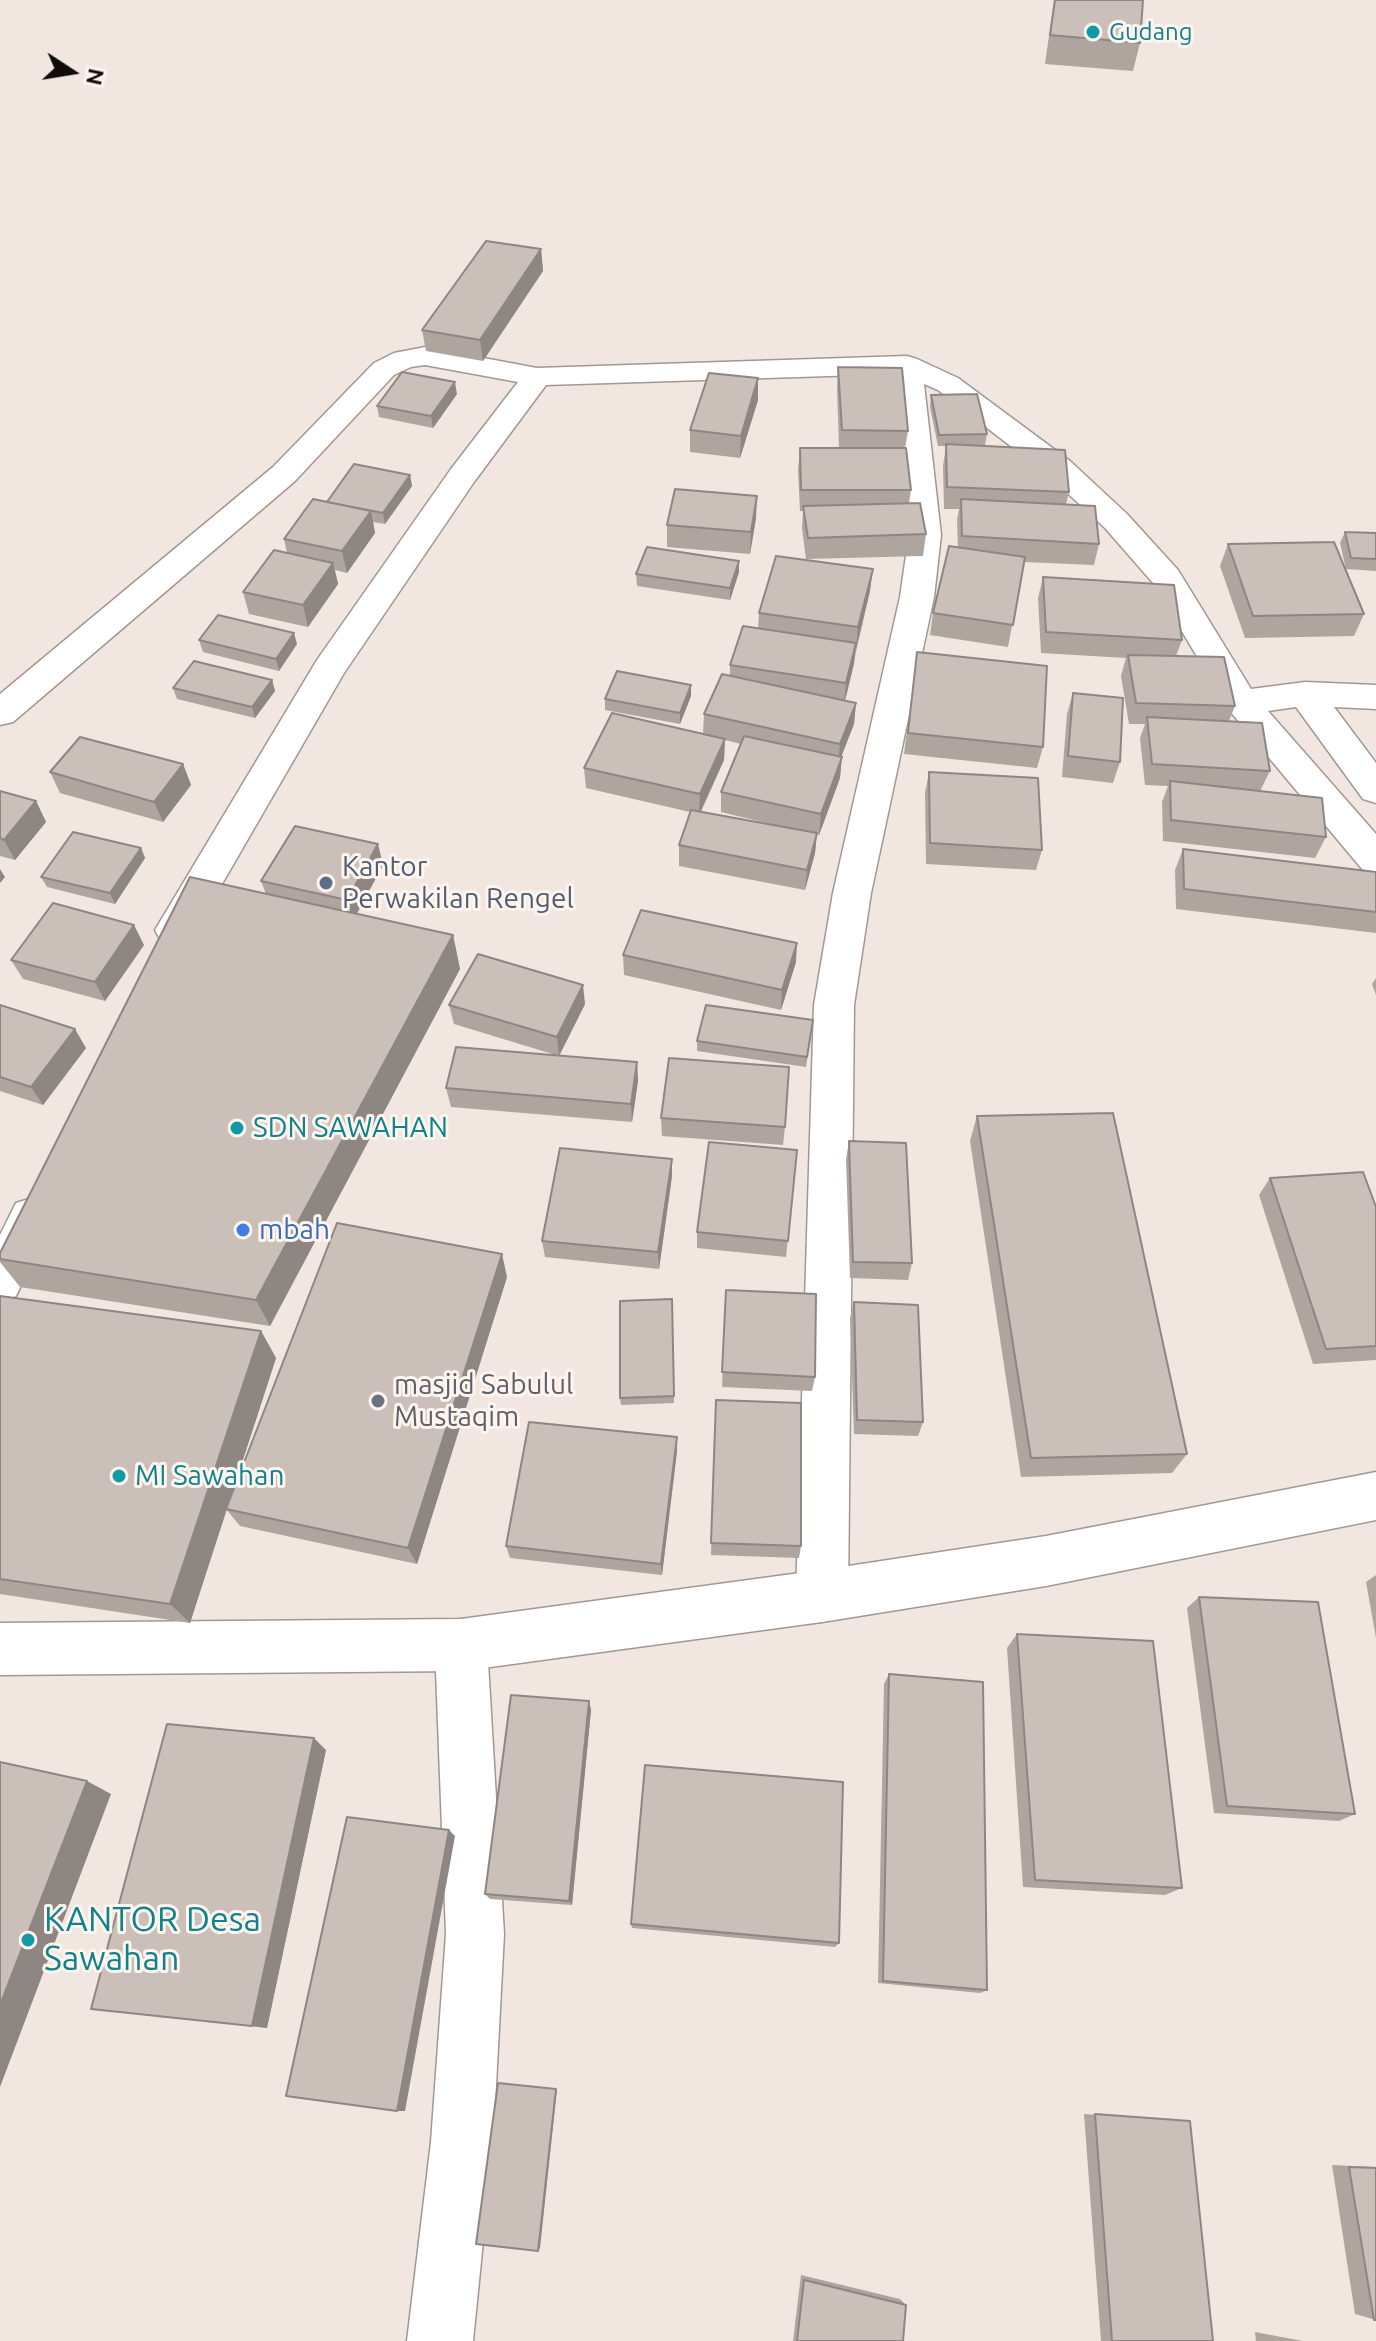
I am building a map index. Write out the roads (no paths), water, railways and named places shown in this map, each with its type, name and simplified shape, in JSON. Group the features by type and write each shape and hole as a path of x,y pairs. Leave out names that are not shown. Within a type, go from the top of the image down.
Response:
{"street":[{"path":"0,713 284,474 384,369 404,359 425,356 537,377 907,365 948,384 1059,468 1116,521 1272,698 1376,790"},
{"path":"822,1596 834,1005 852,893 917,597 925,535 907,365"},
{"path":"158,963 329,668 462,476 537,377"},
{"path":"1272,698 1376,697"},
{"path":"1272,698 1376,859"},
{"path":"0,1282 48,1185"},
{"path":"0,1649 461,1645 822,1596 1046,1561 1376,1496"},
{"path":"440,2341 462,2142 475,1934 461,1645"}],"place":[{"name":"Gudang","path":"1093,32"},
{"name":"Kantor Perwakilan Rengel","path":"326,883"},
{"name":"SDN SAWAHAN","path":"237,1128"},
{"name":"mbah","path":"243,1230"},
{"name":"masjid Sabulul Mustaqim","path":"378,1401"},
{"name":"MI Sawahan","path":"119,1476"},
{"name":"KANTOR Desa Sawahan","path":"28,1940"}]}
